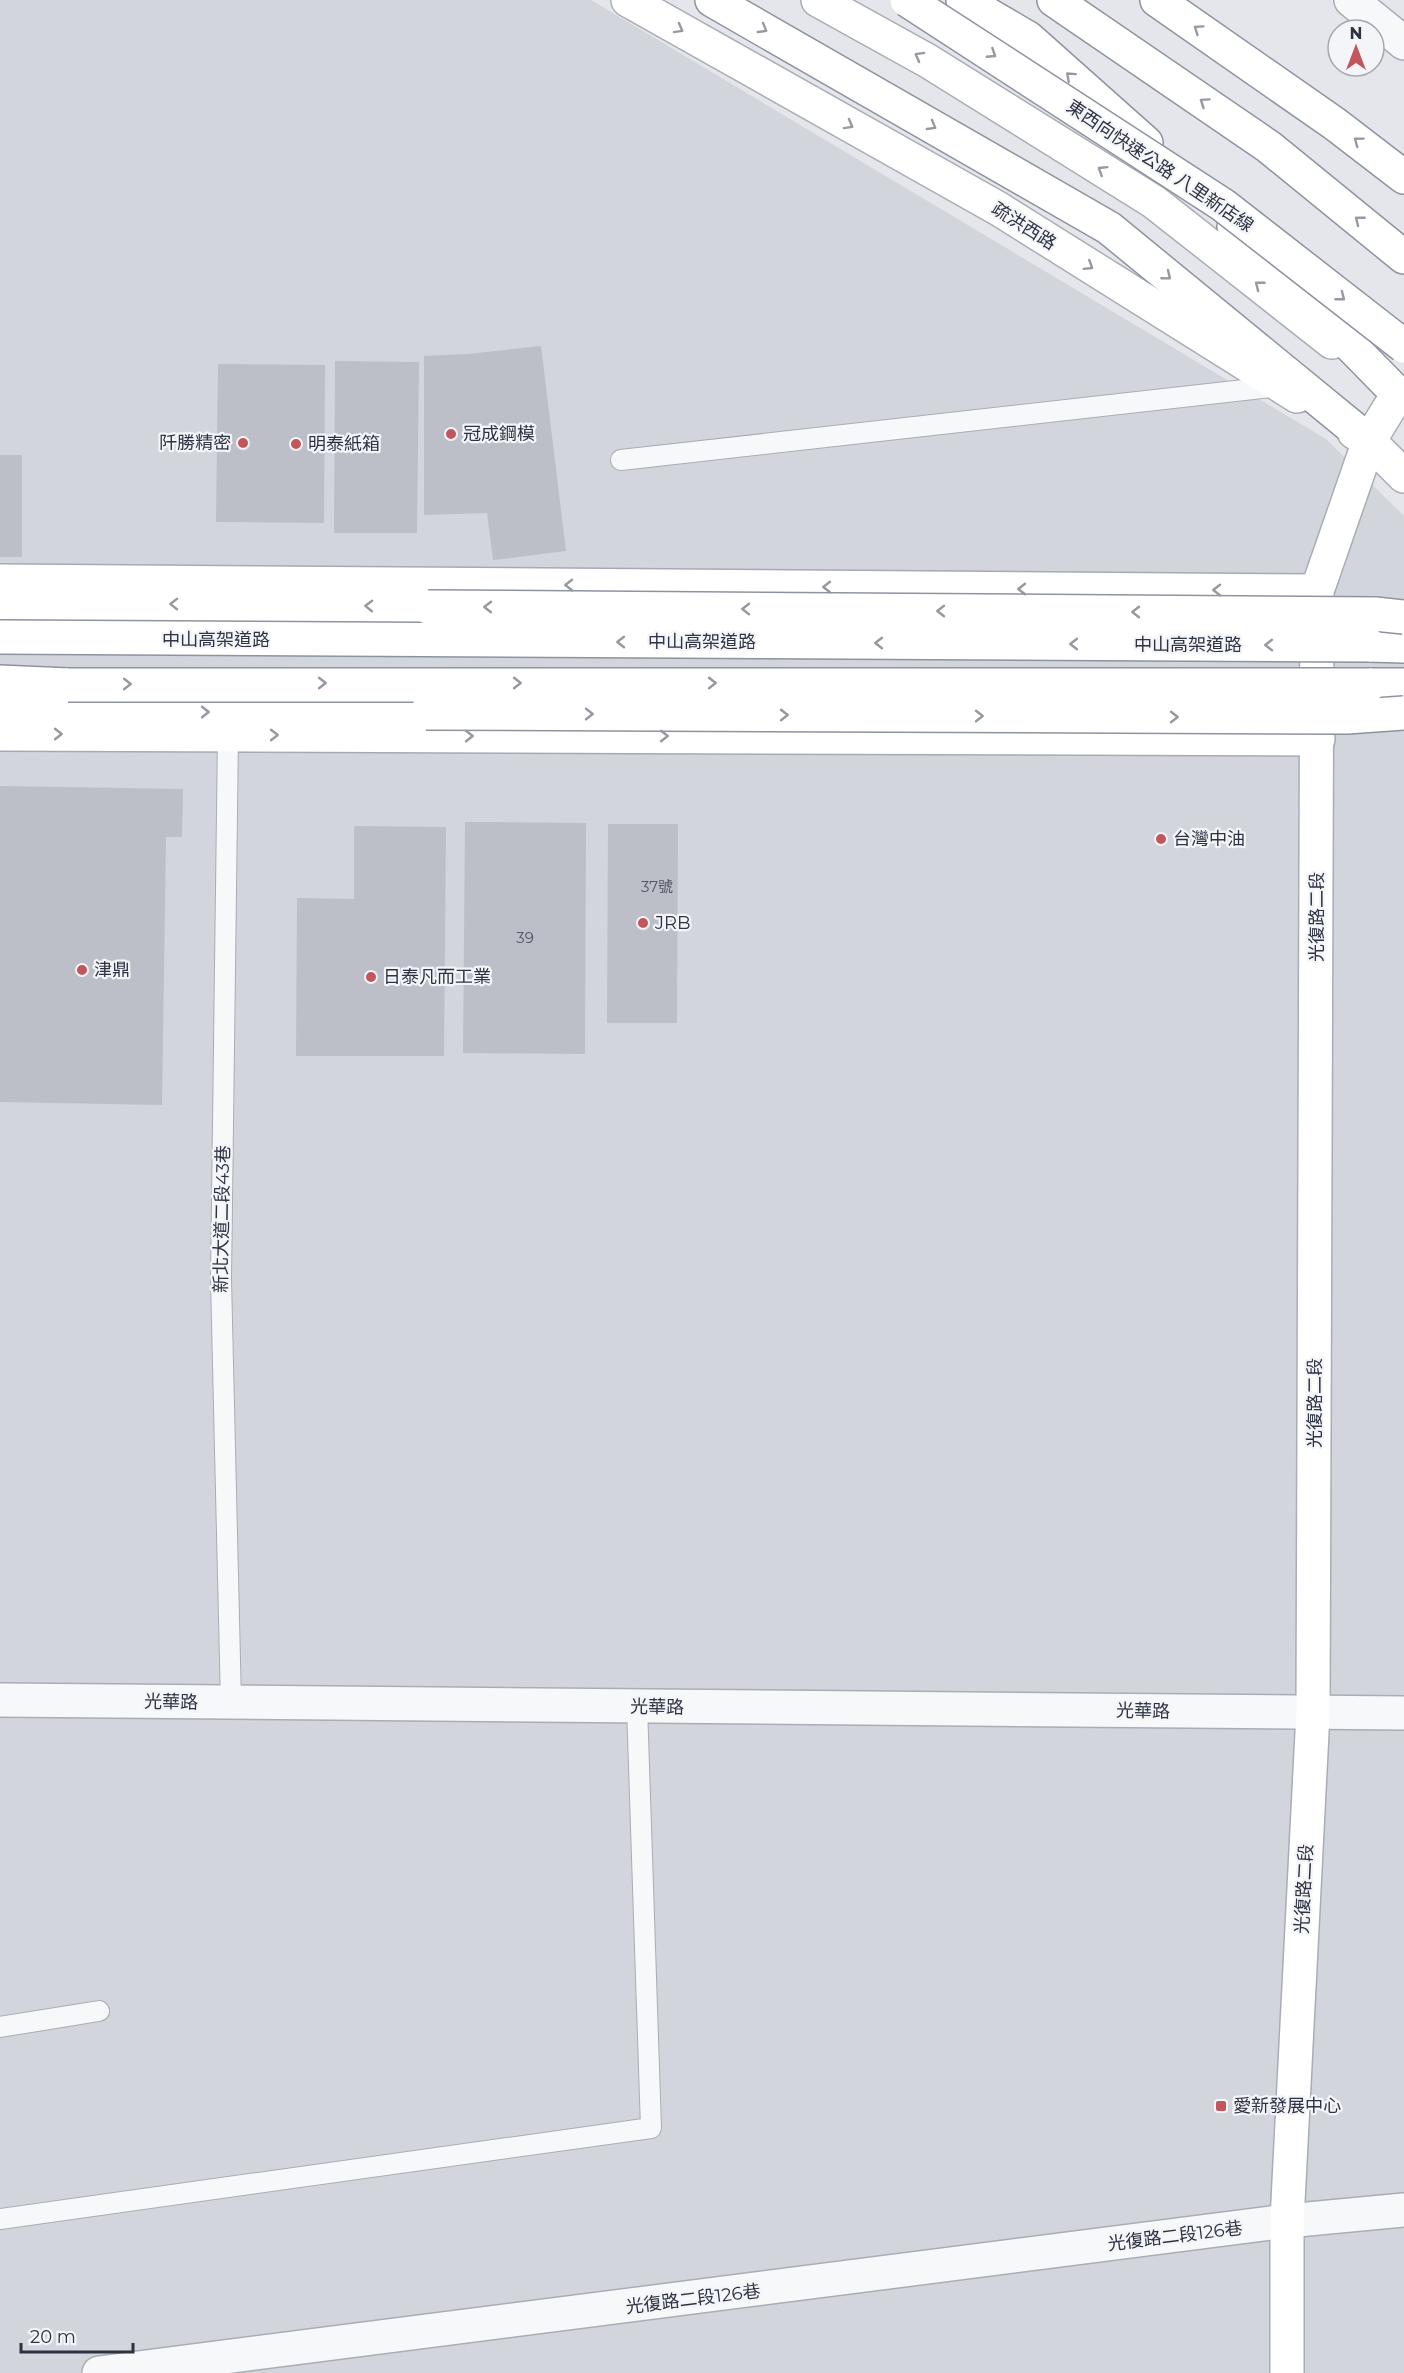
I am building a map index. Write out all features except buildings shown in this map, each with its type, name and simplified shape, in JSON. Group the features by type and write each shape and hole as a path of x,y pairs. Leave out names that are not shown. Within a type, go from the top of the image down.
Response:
{"main road":[{"name":"疏洪西路","path":"628,0 999,209 1369,441 1404,476"},
{"path":"712,0 1109,228 1369,441"},
{"path":"818,0 928,61 1154,202 1401,397"},
{"name":"東西向快速公路 八里新店線","path":"907,0 1223,205 1404,346"},
{"path":"963,0 1028,38 1190,182 1401,397"},
{"path":"1054,0 1269,147 1404,257"},
{"path":"1157,0 1335,124 1404,177"},
{"name":"光復路二段","path":"1287,2373 1287,2221 1313,1713 1317,591 1369,441 1401,397"},
{"path":"0,581 1317,591"},
{"path":"0,603 1375,614 1404,617"},
{"name":"中山高架道路","path":"0,637 1404,646"},
{"path":"0,684 1404,685"},
{"path":"0,711 994,717 1347,717 1404,713"},
{"path":"0,734 1318,739"}],"street":[{"path":"1351,0 1404,43"},
{"name":"光華路","path":"0,1700 1404,1713"},
{"name":"光復路二段126巷","path":"99,2373 1287,2221 1404,2210"}],"lane":[{"path":"621,460 1281,386"},
{"name":"新北大道二段43巷","path":"228,735 221,1279 231,1703"},
{"path":"0,2219 651,2128 637,1706"},
{"path":"0,2027 99,2011"}],"shaded area":[{"path":"0,0 591,0 1326,439 1404,516 1404,2373 0,2373"}],"place":[{"name":"冠成鋼模","path":"451,434"},
{"name":"阡勝精密","path":"243,443"},
{"name":"明泰紙箱","path":"296,444"},
{"name":"台灣中油","path":"1161,839"},
{"name":"JRB","path":"643,923"},
{"name":"津鼎","path":"82,970"},
{"name":"日泰凡而工業","path":"371,977"},
{"name":"愛新發展中心","path":"1221,2106"}]}
